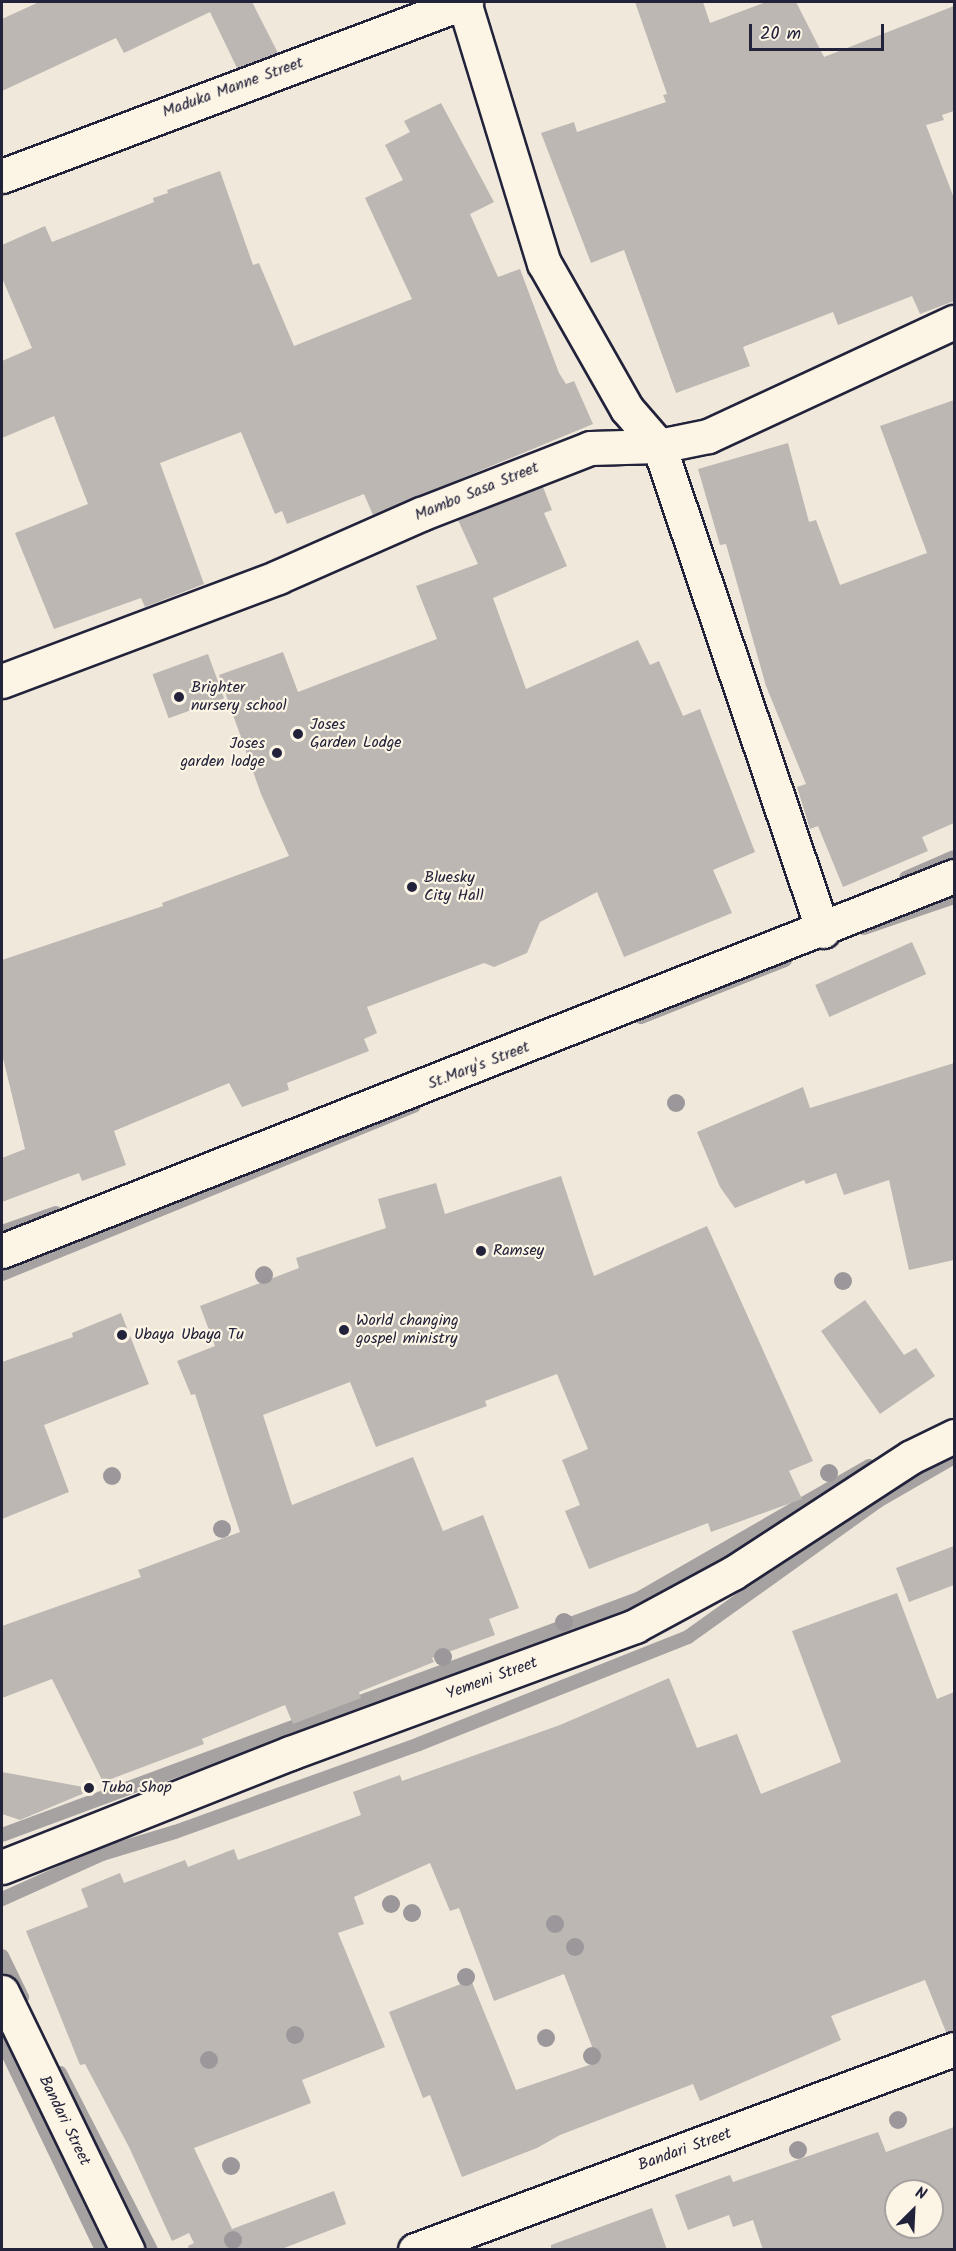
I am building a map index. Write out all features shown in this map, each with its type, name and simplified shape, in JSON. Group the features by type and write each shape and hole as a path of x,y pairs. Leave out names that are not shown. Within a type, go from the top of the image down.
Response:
{"street":[{"name":"Maduka Manne Street","path":"2,176 465,2"},
{"path":"465,2 544,263 627,409 659,446 823,931"},
{"name":"Mambo Sasa Street","path":"2,681 278,577 421,514 590,448 659,446 708,436 954,322"},
{"name":"St.Mary's Street","path":"2,1251 823,931 954,876"},
{"name":"Yemeni Street","path":"2,1867 290,1753 635,1626 733,1573 911,1457 954,1436"},
{"name":"Bandari Street","path":"2,1992 127,2250"},
{"name":"Bandari Street","path":"415,2250 954,2049"}],"building":[{"path":"39,2 252,2 278,53 237,68 210,12 124,53 116,38 2,91 2,19"},
{"path":"635,2 703,2 710,23 766,2 796,2 824,57 954,6 954,111 942,115 944,120 926,125 954,198 954,301 920,314 912,296 838,325 833,312 743,347 750,366 676,393 624,250 591,263 541,133 574,122 577,132 666,102 663,95 667,94"},
{"path":"441,103 494,202 470,214 498,277 520,269 559,373 566,384 574,381 593,424 373,515 364,494 287,524 282,511 275,514 241,432 160,463 204,584 145,607 141,598 54,629 15,533 88,504 54,416 2,438 2,361 32,348 2,278 2,245 45,226 52,242 154,202 153,198 168,193 167,190 220,171 253,265 259,263 294,346 412,299 365,198 403,180 385,145 410,132 404,121"},
{"path":"954,400 954,823 922,837 928,851 843,887 818,826 810,829 797,787 806,784 766,686 726,544 720,545 698,469 788,443 809,522 816,520 840,585 927,553 880,426"},
{"path":"543,487 552,510 544,513 567,566 493,598 526,689 638,640 650,665 659,661 683,716 700,709 755,852 713,870 732,913 624,957 597,892 540,922 527,953 494,967 484,963 367,1007 377,1033 364,1039 369,1051 287,1083 289,1090 242,1107 229,1083 114,1131 126,1165 82,1181 79,1173 2,1202 2,1158 25,1149 2,1054 2,960 163,906 162,903 289,856 261,794 219,675 283,652 298,692 437,639 416,586 478,564 458,520"},
{"name":"Brighter nursery school","path":"208,654 224,698 169,718 153,674"},
{"path":"912,942 926,974 829,1017 815,985"},
{"path":"954,1063 954,1260 909,1270 889,1180 844,1195 836,1173 806,1184 804,1180 735,1208 720,1187 697,1132 803,1087 810,1108"},
{"path":"561,1176 594,1276 707,1226 813,1461 789,1471 802,1499 711,1532 708,1523 589,1569 565,1511 580,1505 562,1460 588,1449 557,1374 485,1401 487,1406 376,1447 350,1382 263,1415 292,1505 413,1457 443,1531 483,1515 519,1608 489,1619 495,1635 432,1658 434,1662 359,1692 361,1698 293,1724 285,1705 202,1739 204,1744 103,1782 52,1679 2,1698 2,1626 141,1577 138,1570 240,1532 195,1394 191,1395 177,1361 215,1346 200,1306 299,1268 296,1258 386,1228 378,1199 436,1183 445,1214"},
{"path":"865,1300 904,1355 916,1348 935,1376 880,1414 821,1331"},
{"path":"121,1313 149,1384 44,1425 69,1492 2,1519 2,1362 73,1337 72,1333"},
{"path":"954,1546 954,1585 909,1602 896,1568"},
{"path":"897,1593 937,1699 954,1692 954,2031 946,2032 925,1980 831,2016 841,2040 700,2101 693,2084 560,2135 537,2148 462,2177 430,2095 423,2098 389,2012 471,1980 516,2090 598,2062 564,1974 494,2001 459,1908 450,1911 430,1863 354,1897 364,1924 338,1933 385,2047 302,2080 311,2103 194,2148 232,2229 334,2191 346,2224 279,2250 189,2250 188,2246 194,2243 189,2233 172,2241 129,2147 85,2064 80,2065 26,1931 88,1907 81,1889 120,1873 124,1883 185,1860 188,1867 234,1849 238,1860 361,1815 353,1792 400,1775 402,1781 560,1725 669,1678 697,1748 737,1734 761,1794 841,1762 792,1631"},
{"path":"2,1772 94,1789 20,1820 2,1814"},
{"path":"954,2127 954,2250 763,2250 753,2220 733,2227 729,2215 688,2230 675,2195 730,2175 733,2182 878,2132 886,2152"},
{"path":"652,2208 667,2250 551,2250 551,2245"}],"waterway":[{"path":"906,878 954,857"},
{"path":"864,928 954,897"},
{"path":"641,1017 785,960"},
{"path":"2,1274 414,1106"},
{"path":"2,1232 56,1213"},
{"path":"2,1899 102,1854 175,1832 419,1744 688,1637 878,1501 954,1457"},
{"path":"2,1835 638,1599 869,1466"},
{"path":"2,1956 22,1997"},
{"path":"2,2041 102,2250"},
{"path":"60,2073 151,2250"}],"place":[{"name":"Brighter nursery school","path":"179,697"},
{"name":"Joses Garden Lodge","path":"298,734"},
{"name":"Joses garden lodge","path":"277,753"},
{"name":"Bluesky City Hall","path":"412,887"},
{"name":"Ramsey","path":"481,1251"},
{"name":"World changing gospel ministry","path":"344,1330"},
{"name":"Ubaya Ubaya Tu","path":"122,1335"},
{"name":"Tuba Shop","path":"89,1788"}]}
